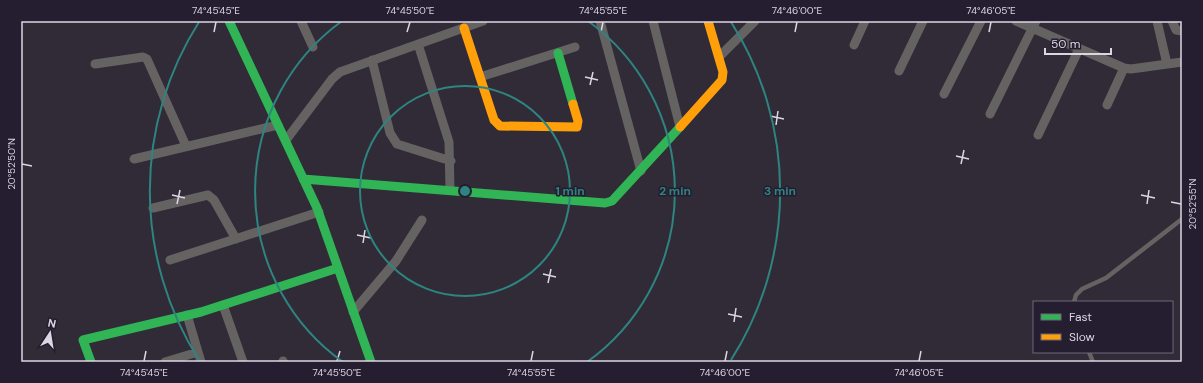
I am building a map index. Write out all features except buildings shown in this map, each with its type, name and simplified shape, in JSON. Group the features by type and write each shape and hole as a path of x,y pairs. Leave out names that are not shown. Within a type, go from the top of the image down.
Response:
{"street":[{"path":"230,21 319,212 371,362"},
{"path":"301,21 313,47"},
{"path":"286,140 336,75 344,70 483,21"},
{"path":"600,21 641,171"},
{"path":"653,21 680,127"},
{"path":"303,179 609,203 615,199 641,171 722,80 723,72 708,21"},
{"path":"718,57 755,21"},
{"path":"854,45 865,21"},
{"path":"899,71 923,21"},
{"path":"944,94 981,21"},
{"path":"1016,21 1034,25 1079,49 1124,68 1131,69 1182,62"},
{"path":"1157,21 1167,64"},
{"path":"1172,21 1176,30 1182,31"},
{"path":"990,114 1034,25"},
{"path":"464,28 494,120 500,126 575,129 578,122 558,53"},
{"path":"418,44 449,142 451,161 450,190"},
{"path":"480,77 575,47"},
{"path":"1038,134 1079,49"},
{"path":"94,64 143,58 147,59 186,146"},
{"path":"372,60 390,134 397,144 451,161"},
{"path":"1107,106 1124,68"},
{"path":"134,158 278,125"},
{"path":"153,208 208,195 214,200 236,239"},
{"path":"170,260 319,212"},
{"path":"353,312 396,261 422,220"},
{"path":"91,362 83,340 223,305 338,268"},
{"path":"223,305 243,362"},
{"path":"187,315 201,362"},
{"path":"165,362 198,352"}],"lane":[{"path":"1074,301 1076,295 1082,289 1106,278 1182,219"},
{"path":"1088,353 1093,362"}],"traffic: fast":[{"path":"229,21 317,208 371,362"},
{"path":"558,53 573,104"},
{"path":"303,179 605,203 612,201 680,127"},
{"path":"91,362 83,340 201,312 338,268"}],"traffic: slow":[{"path":"680,127 722,80 723,72 708,21"},
{"path":"464,28 494,120 500,126 577,127 578,121 573,104"}]}
